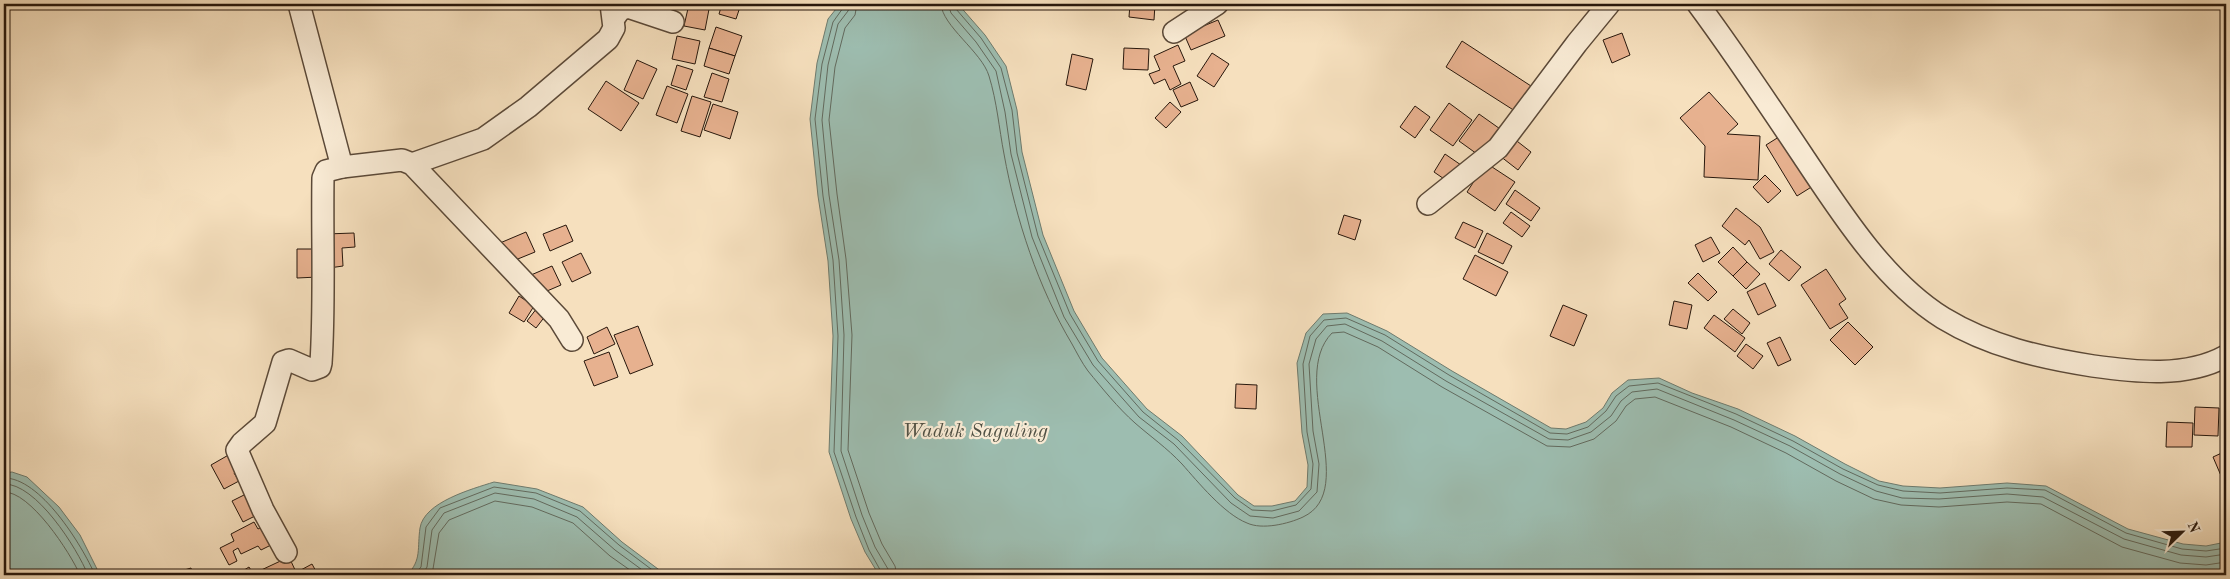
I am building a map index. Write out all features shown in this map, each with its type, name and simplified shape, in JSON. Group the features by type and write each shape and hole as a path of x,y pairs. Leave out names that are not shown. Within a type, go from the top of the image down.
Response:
{"street":[{"path":"299,4 342,167"},
{"path":"1174,32 1217,4"},
{"path":"1428,204 1498,148 1577,43 1609,4"},
{"path":"1698,4 1729,46 1852,228 1913,296 1944,318 2010,348 2052,360 2137,372 2166,371 2204,364 2226,356"},
{"path":"412,164 483,139 512,119 608,39 614,28 612,11 628,7 673,22"},
{"path":"286,552 263,510 237,450 242,442 265,423 283,362 289,360 312,370 320,367 324,304 321,247 322,178 326,170 402,160 412,164 559,319 572,340"}],"water":[{"name":"Waduk Saguling","path":"840,4 958,4 985,35 1006,66 1017,110 1022,152 1043,235 1074,311 1102,358 1147,409 1182,436 1238,495 1254,506 1272,506 1295,501 1307,487 1308,465 1302,433 1297,363 1306,333 1323,314 1347,313 1387,331 1551,428 1566,429 1586,422 1603,408 1612,393 1628,380 1659,378 1692,393 1738,409 1795,436 1879,481 1903,486 1940,488 2007,483 2046,486 2128,529 2183,544 2206,546 2226,542 2226,575 879,575 865,552 851,519 829,452 833,336 828,261 818,196 810,119 817,63 828,19"},
{"path":"12,472 27,477 59,507 80,535 100,575 4,575 4,473"},
{"path":"494,482 537,489 583,507 622,542 666,575 407,575 417,559 420,528 423,519 430,511 450,498"}],"building":[{"path":"689,4 710,4 705,30 684,26"},
{"path":"722,4 741,4 736,19 719,14"},
{"path":"1130,4 1155,4 1154,20 1129,17"},
{"path":"1218,20 1225,36 1191,50 1184,34"},
{"path":"716,27 742,36 735,56 709,48"},
{"path":"1622,33 1630,55 1612,63 1603,40"},
{"path":"677,36 700,41 695,64 672,59"},
{"path":"1462,41 1531,86 1515,111 1446,67"},
{"path":"1178,45 1185,61 1173,66 1181,84 1170,90 1165,79 1154,84 1149,74 1160,70 1154,56"},
{"path":"709,48 735,56 729,74 704,66"},
{"path":"1124,48 1149,49 1148,70 1123,69"},
{"path":"1212,53 1229,64 1214,87 1197,76"},
{"path":"1072,54 1093,59 1086,90 1066,85"},
{"path":"637,60 657,69 643,99 624,90"},
{"path":"677,65 693,70 686,90 671,85"},
{"path":"712,73 729,79 722,102 704,97"},
{"path":"606,81 639,103 621,131 588,109"},
{"path":"1190,82 1198,100 1181,107 1173,90"},
{"path":"667,86 688,94 677,123 656,115"},
{"path":"1709,92 1738,124 1727,134 1760,136 1758,180 1704,177 1705,146 1680,118"},
{"path":"692,96 711,102 700,137 681,131"},
{"path":"1170,102 1181,112 1166,128 1155,118"},
{"path":"1449,103 1472,120 1453,146 1430,130"},
{"path":"713,104 738,112 730,139 704,130"},
{"path":"1415,106 1430,117 1415,138 1400,127"},
{"path":"1479,114 1503,131 1484,159 1459,141"},
{"path":"1782,135 1813,186 1797,196 1766,145"},
{"path":"1513,138 1531,152 1518,170 1500,156"},
{"path":"1445,154 1461,165 1450,183 1434,172"},
{"path":"1486,163 1515,182 1495,211 1467,192"},
{"path":"1765,175 1781,191 1768,203 1753,187"},
{"path":"1515,190 1540,208 1531,221 1506,204"},
{"path":"1736,208 1760,227 1774,252 1760,259 1749,240 1745,245 1722,226"},
{"path":"1511,212 1530,226 1522,237 1503,223"},
{"path":"1344,215 1361,220 1355,240 1338,234"},
{"path":"1463,222 1483,231 1475,248 1455,238"},
{"path":"566,225 573,241 550,251 543,234"},
{"path":"526,232 535,252 508,263 500,243"},
{"path":"354,233 355,247 342,248 343,266 329,268 326,234"},
{"path":"1487,233 1512,246 1503,264 1478,252"},
{"path":"1711,237 1720,253 1703,262 1695,245"},
{"path":"1733,247 1747,262 1733,276 1718,262"},
{"path":"297,249 317,249 318,277 297,278"},
{"path":"1781,250 1801,267 1789,281 1769,264"},
{"path":"581,253 591,273 572,282 562,262"},
{"path":"1475,255 1508,272 1496,296 1463,279"},
{"path":"1747,262 1760,274 1746,289 1733,276"},
{"path":"552,266 561,285 540,294 531,275"},
{"path":"1826,269 1846,299 1839,304 1848,318 1830,329 1801,285"},
{"path":"1698,273 1717,292 1708,301 1688,283"},
{"path":"1765,283 1776,306 1758,315 1747,292"},
{"path":"519,296 534,306 524,322 509,313"},
{"path":"1674,301 1692,305 1687,329 1669,325"},
{"path":"1563,305 1587,315 1574,346 1550,336"},
{"path":"537,308 546,315 536,328 527,321"},
{"path":"1733,309 1750,323 1742,334 1724,319"},
{"path":"1714,315 1745,338 1735,352 1704,328"},
{"path":"1848,322 1873,347 1855,365 1830,340"},
{"path":"638,326 653,365 630,374 614,335"},
{"path":"607,327 615,344 594,354 587,337"},
{"path":"1780,337 1791,360 1778,366 1767,343"},
{"path":"1746,344 1763,356 1753,369 1737,356"},
{"path":"609,352 618,377 594,386 584,361"},
{"path":"1236,384 1257,385 1256,409 1235,408"},
{"path":"2195,407 2219,408 2218,436 2194,435"},
{"path":"2167,422 2193,423 2192,447 2166,447"},
{"path":"2226,451 2226,476 2222,478 2213,457"},
{"path":"232,453 241,470 234,473 239,481 224,489 211,465"},
{"path":"248,493 259,514 243,522 232,501"},
{"path":"254,522 258,529 264,526 273,544 261,550 258,546 241,554 238,548 233,551 237,561 229,565 220,548 234,541 231,534"},
{"path":"289,557 296,572 290,575 258,575 257,572"},
{"path":"312,564 318,575 302,575 299,571"},
{"path":"249,567 254,575 236,575"},
{"path":"191,568 193,575 171,575 171,574"}]}
